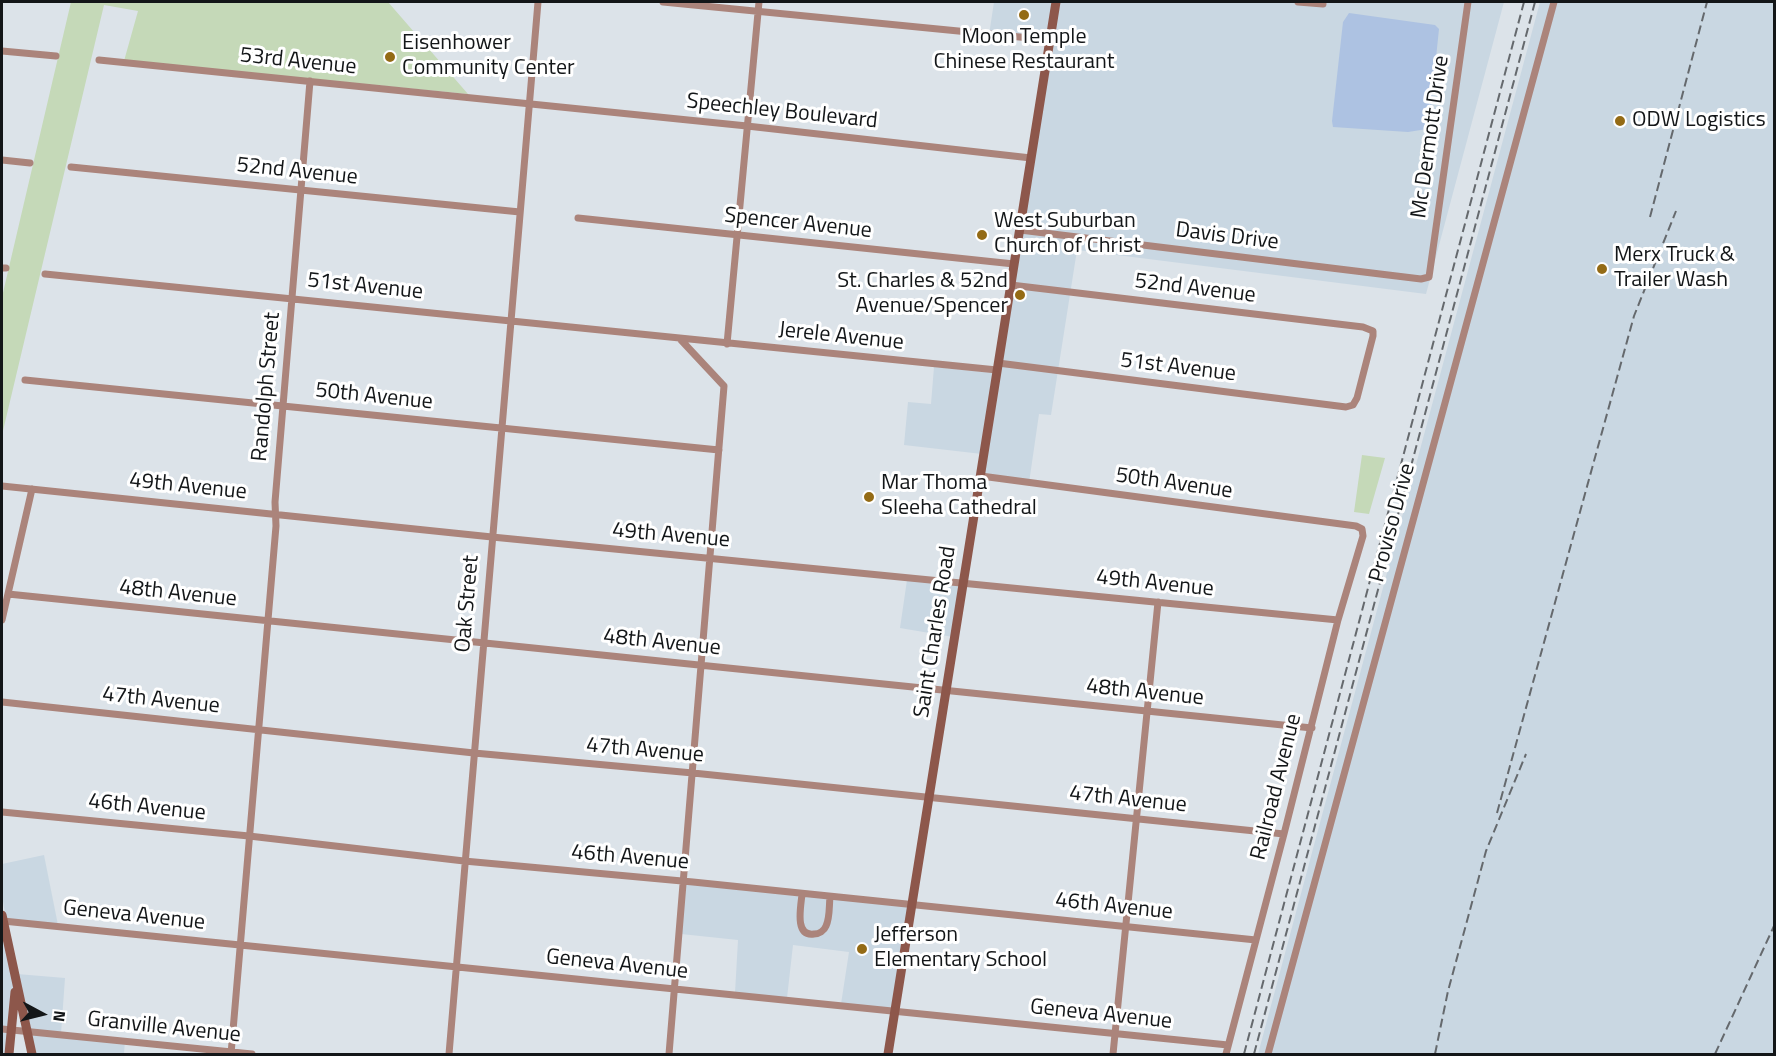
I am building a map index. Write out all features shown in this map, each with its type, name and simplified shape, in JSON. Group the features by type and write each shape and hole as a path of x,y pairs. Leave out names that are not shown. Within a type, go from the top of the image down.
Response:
{"main road":[{"name":"Saint Charles Road","path":"888,1054 1056,2"},
{"path":"2,918 32,1054"},
{"path":"9,1054 7,1030 16,984"}],"street":[{"name":"Oak Street","path":"448,1054 538,2"},
{"path":"663,2 1050,40"},
{"path":"728,344 759,2"},
{"path":"1298,2 1323,4"},
{"name":"Mc Dermott Drive","path":"1429,277 1468,2"},
{"name":"Proviso Drive","path":"1268,1054 1554,2"},
{"path":"2,51 56,56"},
{"name":"53rd Avenue","path":"99,60 529,103"},
{"name":"Randolph Street","path":"231,1053 268,621 275,502 310,81"},
{"name":"Speechley Boulevard","path":"529,103 1031,158"},
{"path":"2,160 30,163"},
{"name":"52nd Avenue","path":"71,167 520,212"},
{"name":"Spencer Avenue","path":"578,218 1014,264"},
{"name":"Davis Drive","path":"1020,230 1421,279 1429,277"},
{"name":"51st Avenue","path":"45,274 293,297 681,340"},
{"name":"52nd Avenue","path":"1011,285 1363,327 1373,331 1357,398 1353,405"},
{"path":"669,1054 724,386 681,340"},
{"name":"Jerele Avenue","path":"681,340 998,367"},
{"name":"51st Avenue","path":"998,367 1334,405 1353,405"},
{"name":"50th Avenue","path":"25,380 719,450"},
{"name":"50th Avenue","path":"981,476 1356,526 1362,530"},
{"name":"49th Avenue","path":"2,486 492,537 1338,620"},
{"path":"2,620 32,489"},
{"name":"Railroad Avenue","path":"1226,1054 1312,728 1338,620 1363,536 1362,530"},
{"name":"48th Avenue","path":"8,594 1312,728"},
{"path":"1113,1054 1158,602"},
{"name":"47th Avenue","path":"2,702 474,753 693,773 1284,834"},
{"name":"46th Avenue","path":"2,812 249,836 464,861 1256,939"},
{"path":"802,894 799,920 806,932 811,935 822,932 826,926 830,897"},
{"name":"Geneva Avenue","path":"2,918 240,945 1228,1045"},
{"name":"Granville Avenue","path":"7,1030 252,1054"}],"shaded area":[{"path":"994,2 1055,2 1048,42 989,35"},
{"path":"1058,2 1504,2 1426,294 1077,250 1051,415 1039,414 1029,483 982,477"},
{"path":"1540,2 1774,2 1774,1054 1258,1054"},
{"path":"934,367 995,373 982,454 904,445 908,402 931,404"},
{"path":"907,580 961,585 953,637 900,628"},
{"path":"44,855 58,925 6,919 2,896 2,864"},
{"name":"Jefferson Elementary School","path":"685,884 909,907 893,1009 841,1004 849,952 793,945 787,998 735,993 738,940 681,934"},
{"path":"2,917 15,984 8,1054 2,1054"},
{"path":"17,974 65,978 61,1034 125,1040 124,1054 33,1054"}],"green space":[{"path":"71,2 388,2 468,94 124,61 138,11 104,5 2,435 2,297"},
{"path":"1362,455 1385,458 1369,514 1354,512"}],"water":[{"path":"1349,13 1435,25 1439,29 1427,129 1408,132 1333,127 1343,22"}],"railway":[{"path":"1244,1054 1524,2"},
{"path":"1254,1054 1535,2"},
{"path":"1650,217 1707,2"},
{"path":"1497,813 1634,316 1676,211"},
{"path":"1435,1054 1448,991 1486,851 1526,754"},
{"path":"1715,1054 1774,926"}],"place":[{"name":"Moon Temple Chinese Restaurant","path":"1024,15"},
{"name":"Eisenhower Community Center","path":"390,57"},
{"name":"ODW Logistics","path":"1620,121"},
{"name":"West Suburban Church of Christ","path":"982,235"},
{"name":"Merx Truck & Trailer Wash","path":"1602,269"},
{"name":"St. Charles & 52nd Avenue/Spencer","path":"1020,295"},
{"name":"Mar Thoma Sleeha Cathedral","path":"869,497"},
{"name":"Jefferson Elementary School","path":"862,949"}]}
